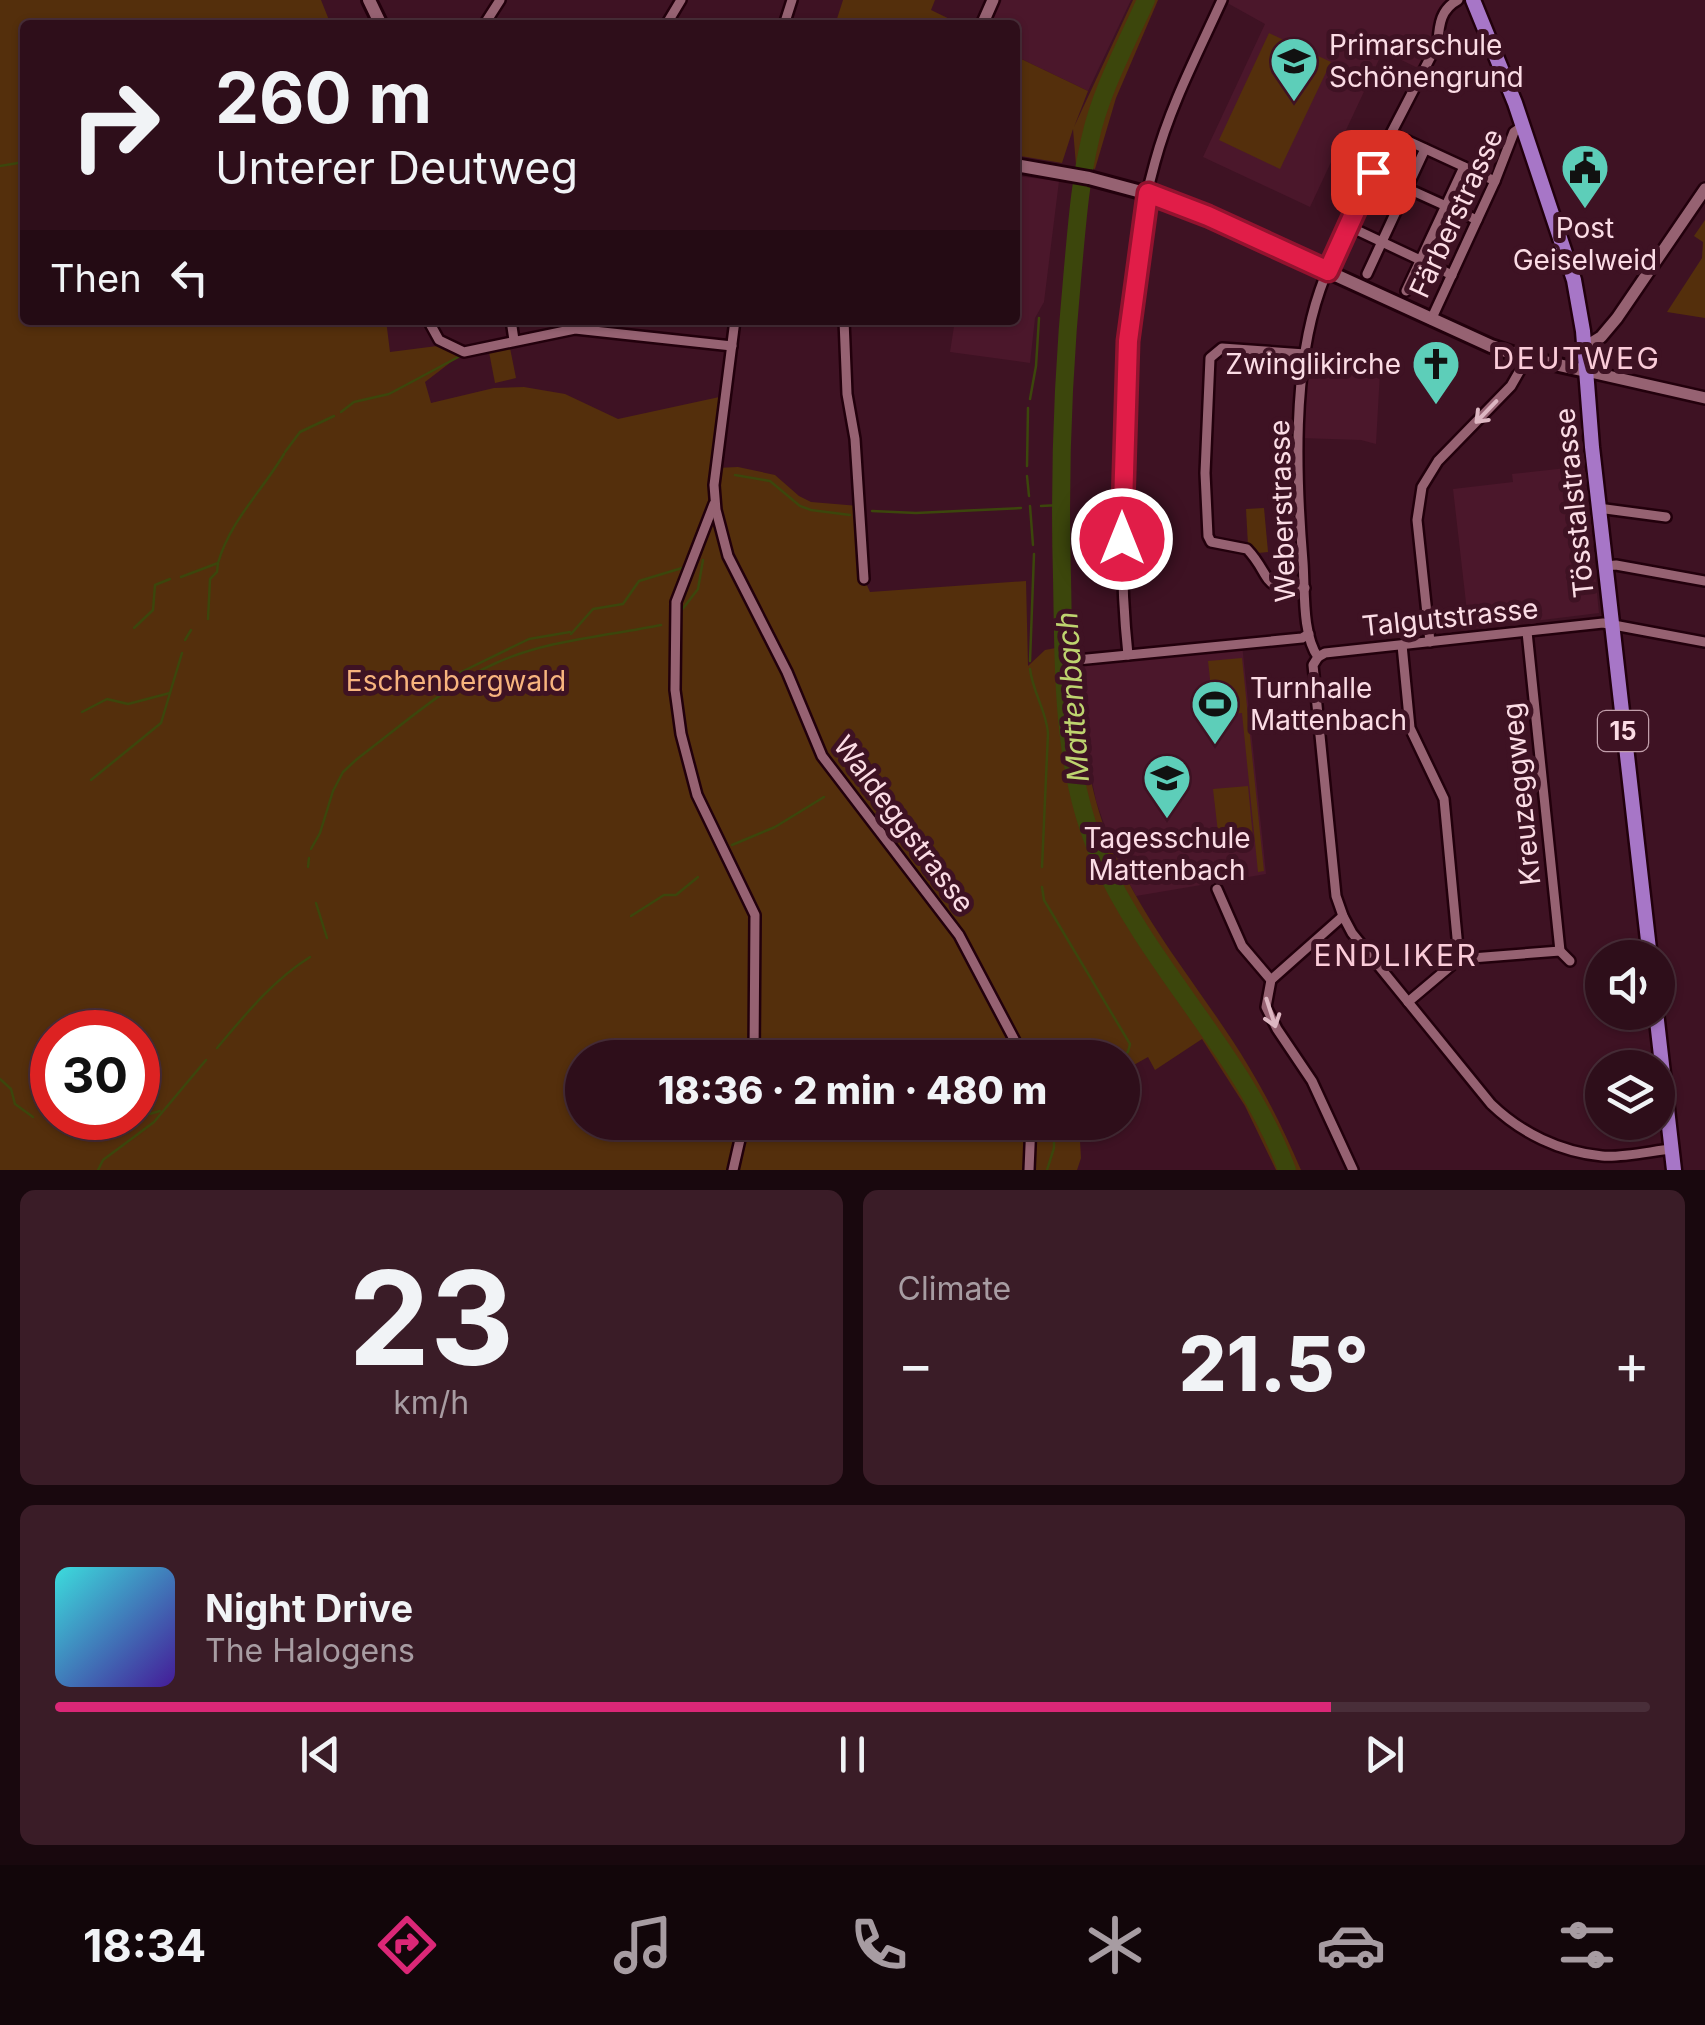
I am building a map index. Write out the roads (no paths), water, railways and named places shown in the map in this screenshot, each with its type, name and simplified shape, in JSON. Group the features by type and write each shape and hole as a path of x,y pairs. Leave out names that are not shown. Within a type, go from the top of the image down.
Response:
{"main road":[{"name":"Tösstalstrasse","path":"1473,0 1523,126 1574,280 1585,347 1598,508 1648,940"},
{"path":"1020,166 1148,193 1208,216 1431,320 1527,358 1586,371"},
{"path":"1658,1030 1674,1170"}],"street":[{"path":"1128,655 1122,568 1122,473 1128,341 1148,193 1162,138 1222,0"},
{"name":"Weberstrasse","path":"1458,0 1448,6 1439,22 1438,42 1328,271 1305,354 1299,488 1309,634 1318,657 1314,664 1315,681 1336,896 1352,933 1491,1104 1516,1125 1560,1147 1606,1157 1672,1149"},
{"name":"Färberstrasse","path":"1431,320 1514,132 1523,126"},
{"path":"1392,134 1495,181"},
{"path":"1367,274 1424,148"},
{"path":"1406,291 1464,167"},
{"path":"1373,172 1477,220"},
{"path":"1585,347 1601,337 1617,318 1705,189"},
{"path":"1348,226 1452,275"},
{"path":"431,325 439,340 464,352 596,325 645,336 732,346"},
{"path":"512,325 514,340"},
{"path":"645,336 646,325"},
{"path":"734,325 715,502 676,602 675,690 679,726 694,785 755,915 754,1040"},
{"path":"844,325 864,579"},
{"path":"1305,354 1222,348 1213,352 1205,473 1208,536 1212,542 1247,549 1270,584 1280,589 1305,588"},
{"path":"1430,642 1417,509 1422,487 1438,461 1512,386 1527,358"},
{"path":"1586,371 1705,398"},
{"name":"Waldeggstrasse","path":"715,502 731,564 788,672 822,756 958,935 1014,1040"},
{"path":"1598,508 1666,517"},
{"path":"1605,566 1705,582"},
{"name":"Talgutstrasse","path":"1318,657 1325,653 1612,625 1705,642"},
{"name":"Kreuzeggweg","path":"1527,632 1560,951"},
{"path":"1077,660 1302,638 1309,634"},
{"path":"1402,645 1410,728 1444,800 1459,959"},
{"path":"1216,889 1242,946 1270,980"},
{"path":"1343,916 1270,980 1266,1006 1312,1081 1353,1170"},
{"path":"1408,1002 1459,959 1560,951 1570,962"},
{"path":"733,1170 740,1140"},
{"path":"1029,1170 1030,1140"},
{"path":"1602,1170 1606,1157"}],"waterway":[{"name":"Mattenbach","path":"1146,0 1094,122 1079,204 1062,461 1067,721 1078,792 1101,860 1145,939 1247,1089 1287,1170"},
{"path":"0,166 20,161"},
{"path":"1030,399 1039,318"},
{"path":"341,412 354,402 389,394 462,355"},
{"path":"1027,466 1028,408"},
{"path":"285,452 300,432 334,416"},
{"path":"181,577 218,563 238,520 284,454"},
{"path":"735,475 770,481 800,506 811,510 850,515"},
{"path":"1027,476 1029,496"},
{"path":"1041,506 1060,505"},
{"path":"1030,506 1033,545"},
{"path":"872,511 1021,508"},
{"path":"1030,661 1034,554"},
{"path":"681,611 698,589 703,560"},
{"path":"208,619 210,579 217,572 218,563"},
{"path":"571,634 593,609 623,604 639,581 682,568"},
{"path":"134,628 153,610 155,585 170,579"},
{"path":"311,849 343,772 459,683 496,663 536,649 661,625"},
{"path":"185,640 191,630"},
{"path":"453,676 529,639 570,632"},
{"path":"91,780 161,723 182,653"},
{"path":"1030,669 1048,733 1042,867"},
{"path":"82,712 107,699 128,704 170,693"},
{"path":"732,845 775,827 824,797"},
{"path":"308,867 309,858"},
{"path":"631,916 664,895 676,895 698,877"},
{"path":"1042,887 1044,900 1128,1040"},
{"path":"316,903 327,938"},
{"path":"217,1048 272,987 310,957"},
{"path":"98,1170 103,1160 154,1122 206,1060"},
{"path":"0,1079 11,1089 15,1104 30,1115"},
{"path":"1047,1170 1054,1140"}],"place":[{"name":"Primarschule Schönengrund","path":"1294,104"},
{"name":"Post Geiselweid","path":"1585,210"},
{"name":"Zwinglikirche","path":"1436,406"},
{"name":"Turnhalle Mattenbach","path":"1215,746"},
{"name":"Tagesschule Mattenbach","path":"1167,820"}],"district":[{"name":"DEUTWEG","path":"1577,358"},
{"name":"ENDLIKER","path":"1396,955"}],"park label":[{"name":"Eschenbergwald","path":"456,681"}]}
